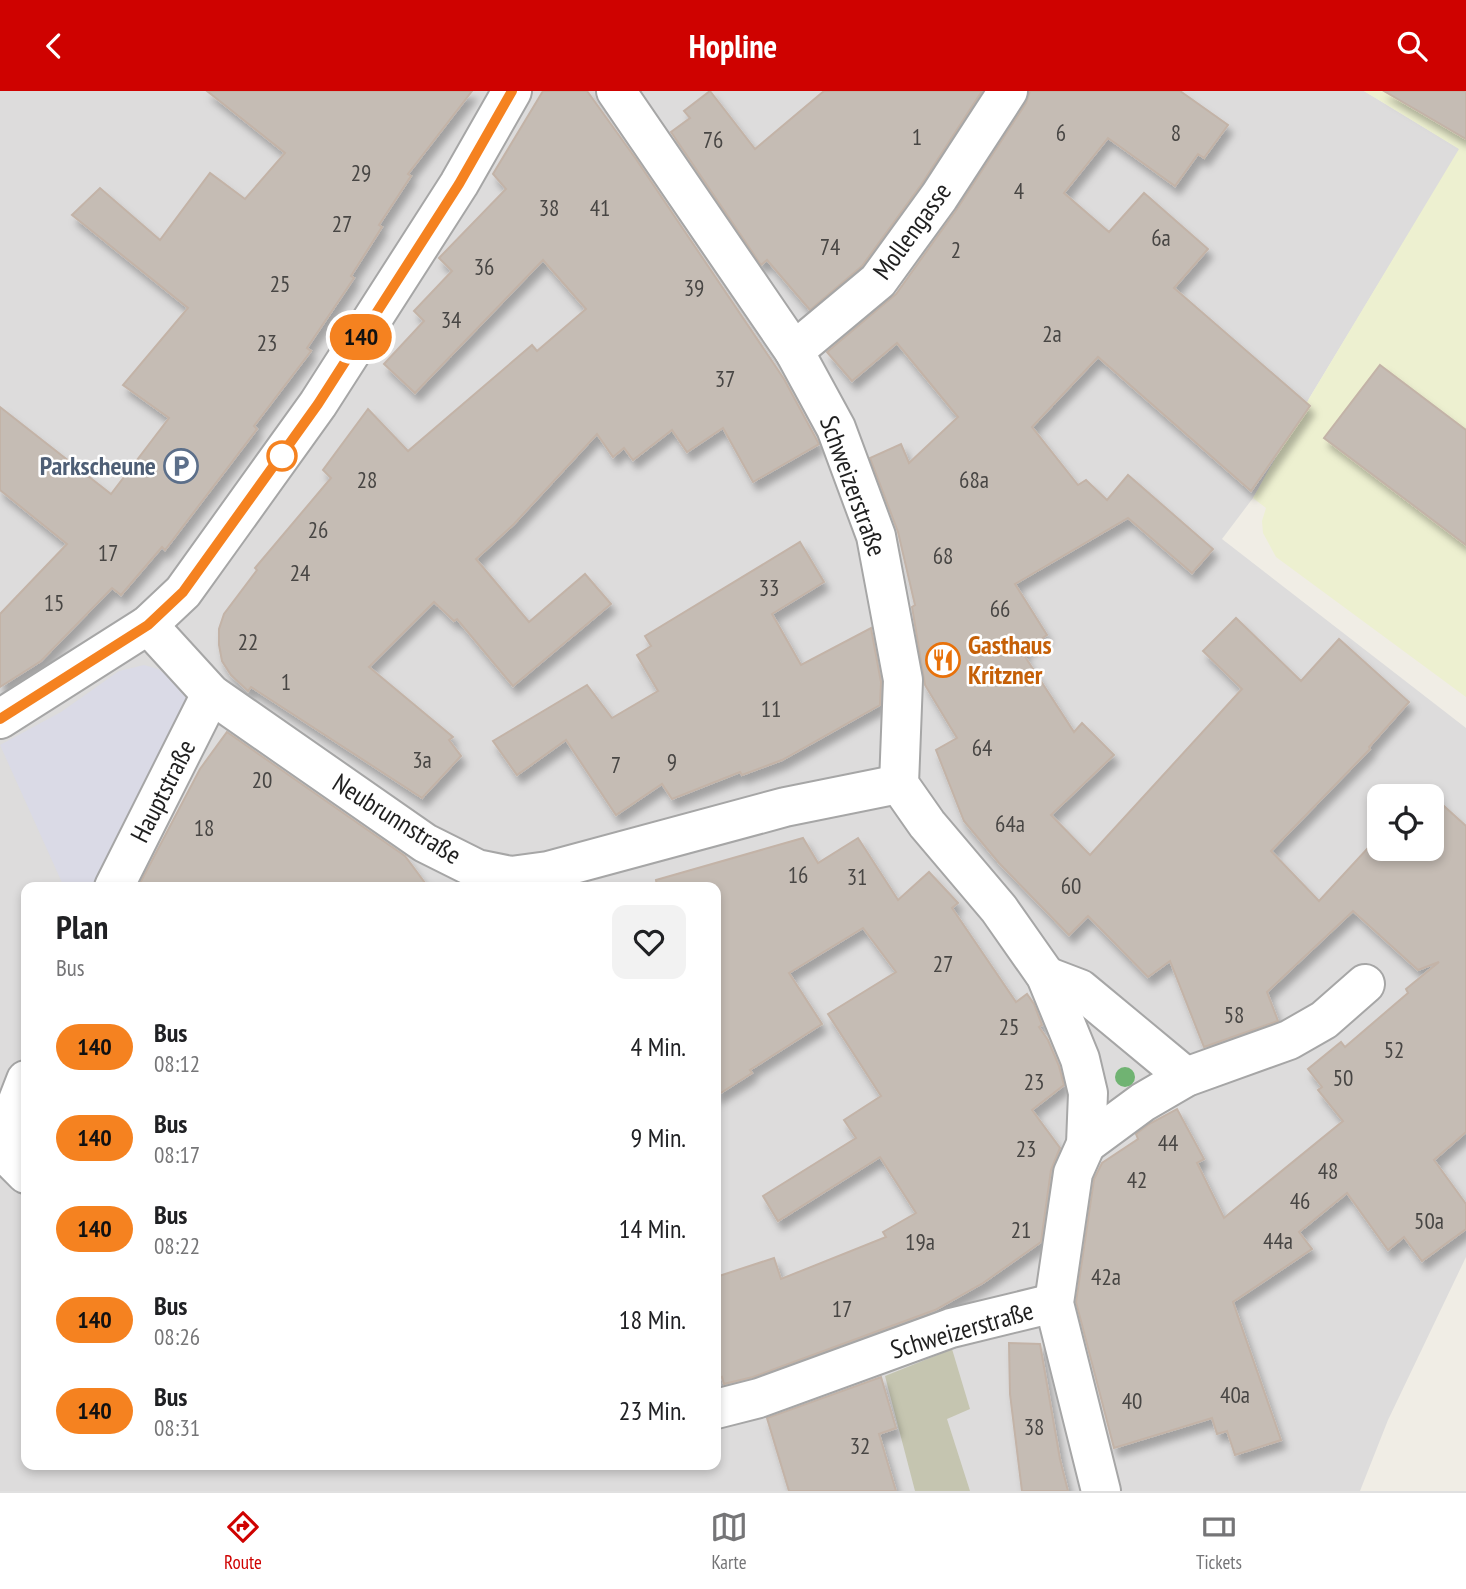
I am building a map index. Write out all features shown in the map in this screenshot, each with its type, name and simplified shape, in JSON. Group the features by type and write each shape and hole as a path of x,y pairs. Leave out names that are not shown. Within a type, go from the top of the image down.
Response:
{"street":[{"path":"0,719 148,625 183,592 318,404 459,184 512,91"},
{"name":"Schweizerstraße","path":"616,91 794,351 836,428 876,536 903,680 899,784 927,824 999,909 1046,976 1080,1059 1088,1093 1086,1144 1073,1173 1054,1303 951,1328 759,1398 721,1408"},
{"name":"Mollengasse","path":"794,351 878,281 939,197 1008,91"},
{"name":"Neubrunnstraße","path":"148,625 211,694 425,843 477,869 511,876 548,871 785,807 899,784"},
{"name":"Hauptstraße","path":"117,882 211,694"},
{"path":"1046,976 1080,989 1186,1077"},
{"path":"1086,1144 1143,1102 1186,1077 1289,1040 1324,1020 1365,983"},
{"path":"21,1093 0,1148 21,1169"},
{"path":"1054,1303 1101,1491"}],"shaded area":[{"path":"0,91 1364,91 1460,149 1310,397 1253,498 1222,539 1466,728 1466,1257 1388,1420 1360,1491 0,1491"},
{"path":"1364,91 1466,91 1466,697 1276,557 1263,533 1262,521 1266,508 1253,498 1310,397 1459,149"},
{"path":"144,665 158,669 191,694 94,882 62,882 0,745 61,712 119,671"},
{"path":"952,1349 970,1409 947,1419 970,1491 915,1491 885,1376"}],"building":[{"path":"207,91 472,91 408,174 411,176 379,225 382,227 351,276 354,278 307,348 311,351 254,426 257,429 165,550 162,547 121,595 112,588 41,661 0,687 0,614 67,544 0,490 0,407 111,494 169,418 123,385 188,308 72,215 100,188 160,240 210,173 245,199 285,153"},
{"path":"543,91 587,91 784,379 819,444 753,482 723,428 687,452 672,430 633,460 624,448 613,457 597,434 514,524 476,559 529,622 585,574 611,604 513,686 457,619 454,621 434,602 369,667 453,737 449,740 461,756 422,798 251,687 248,691 231,675 222,661 219,629 224,614 257,570 255,568 331,478 323,470 368,409 408,451 532,345 537,351 586,309 543,260 415,393 384,364 424,321 414,311 452,271 439,258 506,189 493,174"},
{"path":"710,91 755,149 824,91 982,91 921,185 862,266 810,310 767,260 761,265 671,132 690,118 684,111"},
{"path":"1030,91 1180,91 1228,125 1204,158 1198,154 1175,186 1108,138 1064,193 1109,232 1144,193 1208,249 1174,288 1310,406 1251,491 1098,357 1032,427 1078,485 1086,480 1107,500 1128,475 1213,549 1192,573 1128,518 1015,584 1047,635 1022,652 1074,732 1082,723 1114,755 1051,815 1090,855 1242,689 1203,651 1236,618 1301,681 1339,639 1409,702 1370,749 1271,851 1319,901 1367,849 1367,861 1444,861 1444,806 1466,826 1466,1132 1434,1160 1466,1204 1466,1229 1422,1261 1404,1237 1388,1250 1347,1193 1299,1232 1312,1249 1233,1302 1281,1440 1235,1455 1227,1431 1217,1434 1212,1418 1114,1448 1076,1302 1094,1179 1102,1163 1138,1139 1136,1134 1177,1109 1204,1159 1197,1163 1224,1218 1343,1121 1318,1090 1322,1087 1308,1069 1341,1042 1345,1047 1408,993 1406,989 1439,962 1418,970 1353,911 1267,992 1278,1021 1204,1047 1170,961 1148,977 1088,916 1069,935 999,863 964,821 936,750 957,738 925,685 912,607 915,605 898,532 870,458 901,444 909,463 958,417 897,343 852,381 827,352 896,294 957,209 1026,103"},
{"path":"1384,91 1466,91 1466,139"},
{"path":"1380,365 1466,430 1466,545 1324,438"},
{"path":"800,542 824,582 772,614 801,665 871,628 881,682 880,705 782,760 742,775 740,772 672,799 662,784 616,815 566,740 517,775 493,741 587,685 612,718 658,691 637,655 651,646 645,636"},
{"path":"227,732 405,856 424,882 141,882 200,769"},
{"path":"803,838 818,863 858,838 898,900 929,872 958,903 952,908 1016,1002 1027,994 1034,1004 1042,1025 1039,1027 1059,1066 1064,1085 1032,1110 1060,1148 1051,1170 1041,1242 983,1283 935,1310 753,1377 724,1384 721,1378 721,1275 774,1258 781,1279 886,1237 883,1232 916,1213 880,1157 778,1221 763,1196 856,1138 844,1120 881,1096 828,1014 896,972 863,928 789,973 822,1024 750,1070 752,1073 721,1093 721,882 656,880"},
{"path":"1009,1343 1040,1344 1068,1491 1022,1491 1010,1394"},
{"path":"881,1377 896,1428 879,1434 896,1491 789,1491 767,1418"}],"bus line":[{"name":"140","path":"0,719 148,625 183,592 318,404 459,184 512,91"}],"place":[{"name":"Parkscheune","path":"181,466"},
{"name":"Gasthaus Kritzner","path":"943,660"}]}
